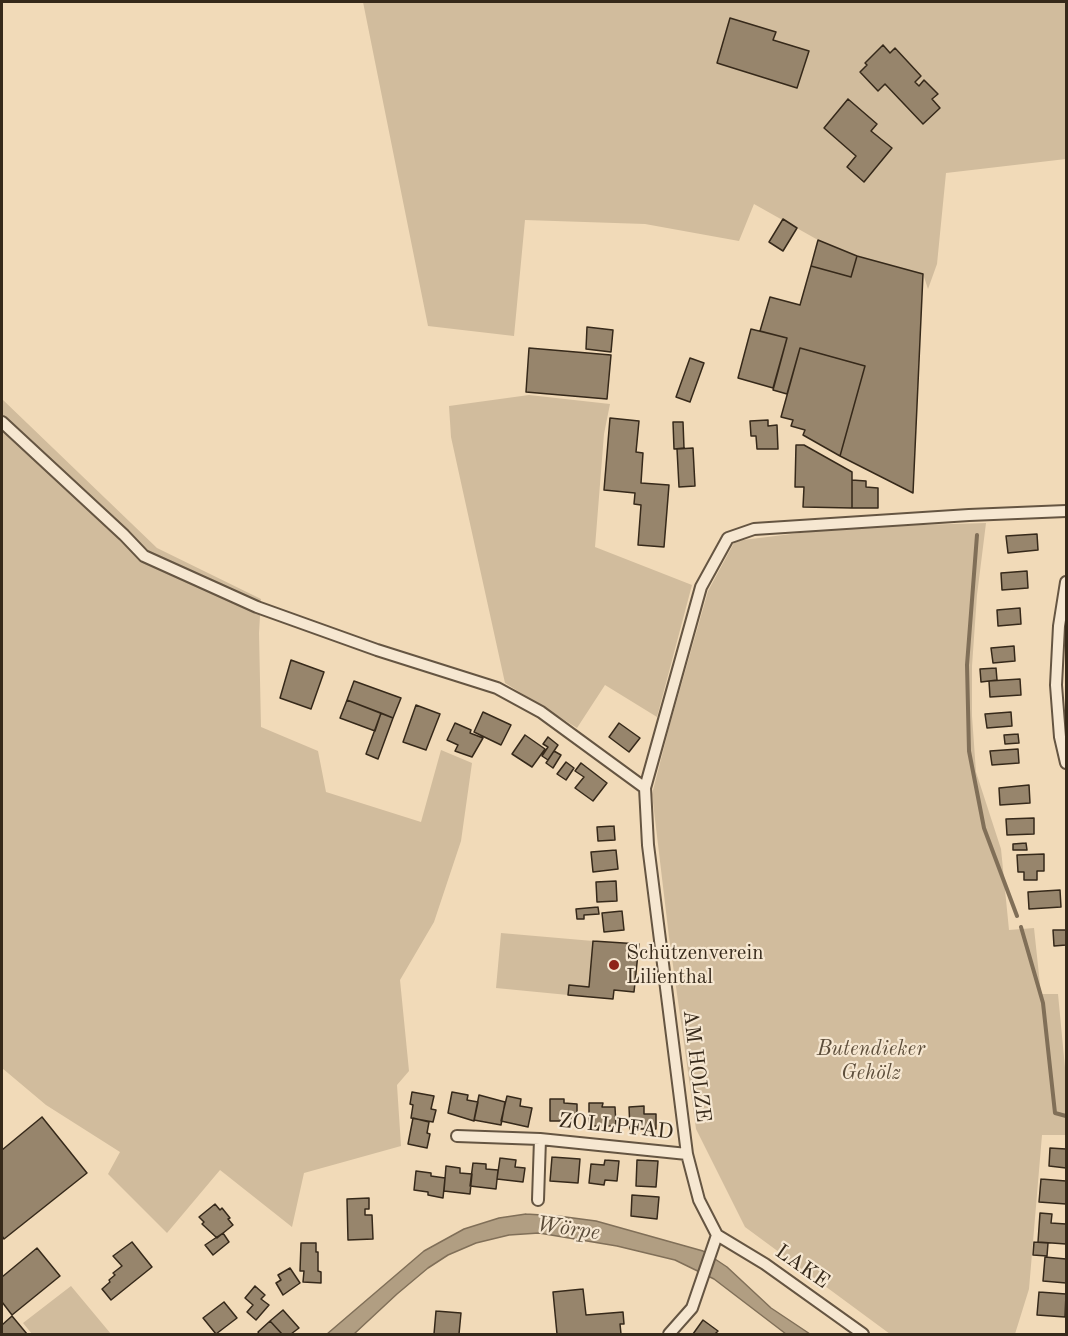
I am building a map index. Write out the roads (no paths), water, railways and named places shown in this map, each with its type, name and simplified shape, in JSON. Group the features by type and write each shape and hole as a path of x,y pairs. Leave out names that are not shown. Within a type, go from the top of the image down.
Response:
{"street":[{"path":"2,422 144,556 257,607 497,688 541,712 645,788"},
{"name":"AM HOLZE","path":"717,1235 699,1200 687,1154 648,844 645,788 701,587 728,538 754,528 1066,511"},
{"path":"1066,582 1059,626 1056,685 1060,736 1066,763"},
{"name":"ZOLLPFAD","path":"458,1136 540,1139 687,1154"},
{"name":"ZOLLPFAD","path":"538,1200 540,1139"},
{"path":"669,1335 692,1308 717,1235"},
{"name":"LAKE","path":"717,1235 765,1264 863,1335"}],"water":[{"name":"Wörpe","path":"526,1214 596,1221 703,1251 727,1267 771,1308 810,1334 786,1334 714,1279 675,1260 617,1246 539,1233 509,1235 476,1243 448,1255 428,1268 397,1294 354,1334 327,1334 424,1251 464,1229 499,1218"}],"waterway":[{"path":"977,535 967,665 969,751 984,828 1017,916"},
{"path":"1021,927 1043,1003 1055,1113 1066,1116"}],"place":[{"name":"Schützenverein Lilienthal","path":"614,965"}],"park label":[{"name":"Butendieker Gehölz","path":"871,1061"}]}
